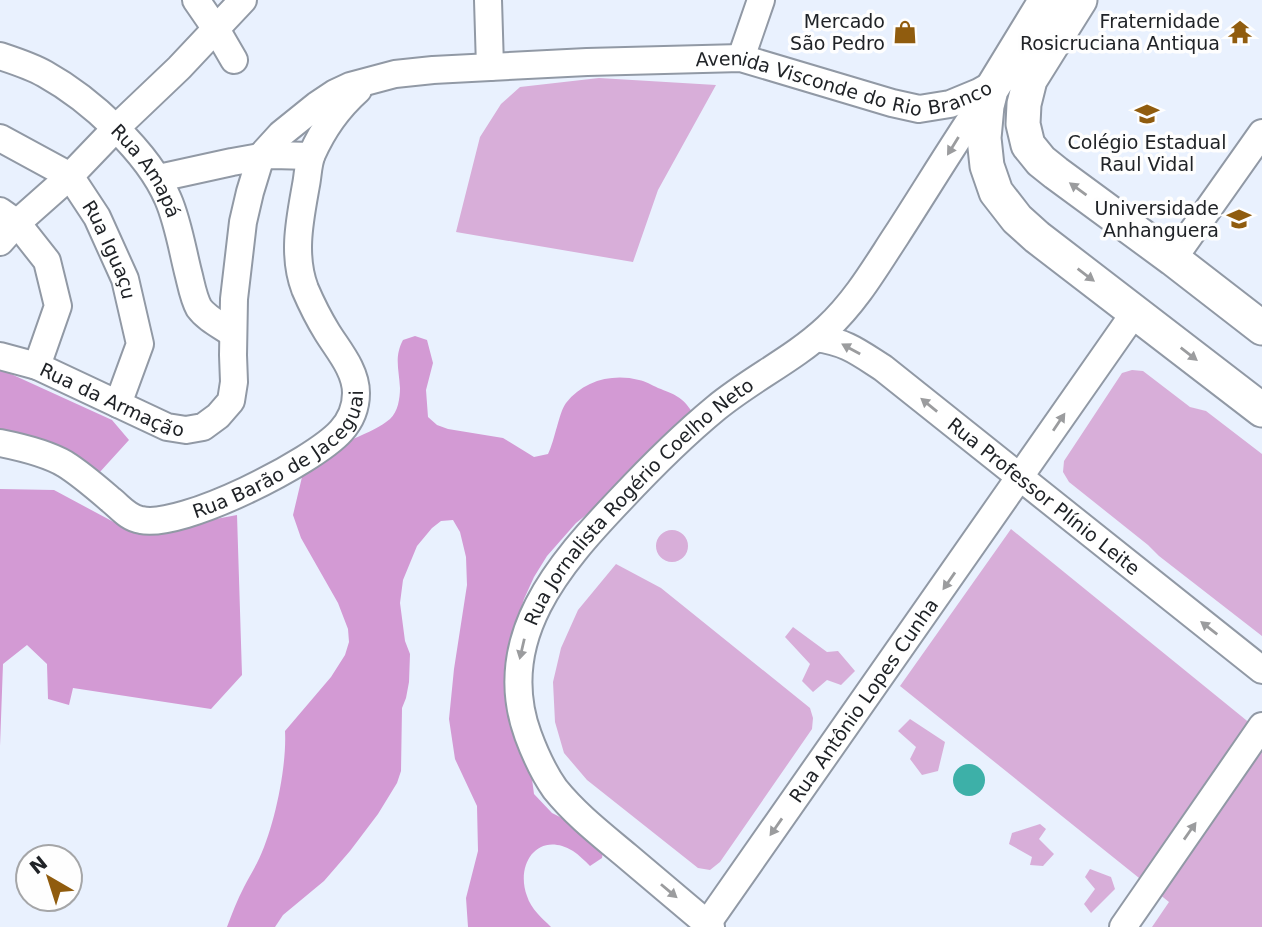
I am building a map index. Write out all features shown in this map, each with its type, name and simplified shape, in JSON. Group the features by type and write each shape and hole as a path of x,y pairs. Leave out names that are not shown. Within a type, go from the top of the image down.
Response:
{"main road":[{"path":"993,86 1046,0"},
{"path":"1080,0 1030,80 1024,104 1023,124 1028,145 1041,161 1056,173 1173,258 1262,328"},
{"name":"Avenida Visconde do Rio Branco","path":"993,86 987,106 984,138 987,166 996,192 1017,219 1262,411"}],"street":[{"path":"196,0 234,60"},
{"path":"37,366 58,306 47,261 6,226 70,176 243,0"},
{"path":"488,0 490,67"},
{"path":"741,58 761,0"},
{"name":"Rua Amapá","path":"0,56 42,72 84,100 116,128 159,178 173,213 199,307 209,318 233,334"},
{"name":"Avenida Visconde do Rio Branco","path":"233,334 234,299 243,222 261,156 281,134 317,105 350,86 395,75 433,70 741,58 892,103 919,108 950,104 993,86"},
{"name":"Rua Barão de Jaceguai","path":"0,443 64,463 112,500 129,517 144,521 187,513 245,492 280,474 339,433 351,418 356,402 356,388 351,370 325,330 304,287 298,256 299,225 311,156 337,112 368,82"},
{"name":"Rua Jornalista Rogério Coelho Neto","path":"709,925 586,822 553,786 541,767 524,724 519,681 522,647 536,608 562,567 646,472 719,405 816,338 844,311 861,290 993,86"},
{"path":"1173,258 1262,134"},
{"name":"Rua Iguaçu","path":"0,138 70,176 97,217 125,279 139,344 118,404"},
{"path":"159,178 261,156 311,156"},
{"name":"Rua Antônio Lopes Cunha","path":"709,925 1135,313"},
{"name":"Rua da Armação","path":"0,356 37,366 166,427 186,430 203,427 218,416 231,401 234,382 233,334"},
{"name":"Rua Professor Plínio Leite","path":"816,338 849,346 883,368 1262,670"},
{"path":"1123,927 1262,726"}],"shaded area":[{"path":"599,78 716,85 658,190 633,262 456,232 480,137 501,104 520,87"},
{"path":"415,336 427,340 433,363 426,390 428,417 437,425 448,429 503,438 534,457 548,454 561,413 573,395 589,384 609,378 644,381 678,397 692,412 646,467 576,523 547,556 524,599 513,635 534,794 552,813 576,825 604,846 602,858 590,866 573,851 549,845 532,854 524,873 527,896 534,909 551,927 468,927 466,898 478,851 477,806 455,759 449,719 467,585 466,557 460,532 453,520 441,521 417,546 403,580 400,603 405,641 410,654 409,682 402,708 401,771 397,783 350,851 324,881 283,915 275,927 227,927 269,834 282,780 285,731 331,677 345,655 349,642 348,629 338,603 301,538 293,515 302,477 314,454 364,434 393,416 400,396 399,352 403,340"},
{"path":"0,369 112,420 129,440 99,473 0,443"},
{"path":"1143,371 1190,407 1206,411 1262,454 1262,636 1069,482 1063,472 1064,461 1122,373"},
{"path":"0,489 54,490 136,534 237,515 242,675 211,709 73,688 69,705 48,699 47,664 27,645 3,664 0,746"},
{"path":"1011,529 1262,733 1262,927 1152,927 1169,902 900,686"},
{"path":"672,530 683,535 688,546 683,557 672,562 661,557 656,546 661,535"},
{"path":"616,564 661,588 810,708 812,729 720,862 710,870 698,868 587,780 564,753 555,722 553,682 561,648 578,610"},
{"path":"793,627 827,652 838,651 855,671 841,685 827,680 813,692 802,681 810,664 785,637"},
{"path":"910,719 945,742 938,771 922,775 910,759 916,747 898,731"},
{"path":"969,764 980,769 985,780 980,791 969,796 958,791 953,780 958,769"},
{"path":"1040,824 1046,829 1039,839 1054,854 1043,866 1030,865 1032,857 1009,844 1012,833"},
{"path":"1090,869 1111,877 1115,889 1091,913 1084,904 1095,889 1085,877"}],"place":[{"name":"Mercado São Pedro","path":"905,32"},
{"name":"Fraternidade Rosicruciana Antiqua","path":"1240,32"},
{"name":"Colégio Estadual Raul Vidal","path":"1147,114"},
{"name":"Universidade Anhanguera","path":"1239,219"}]}
